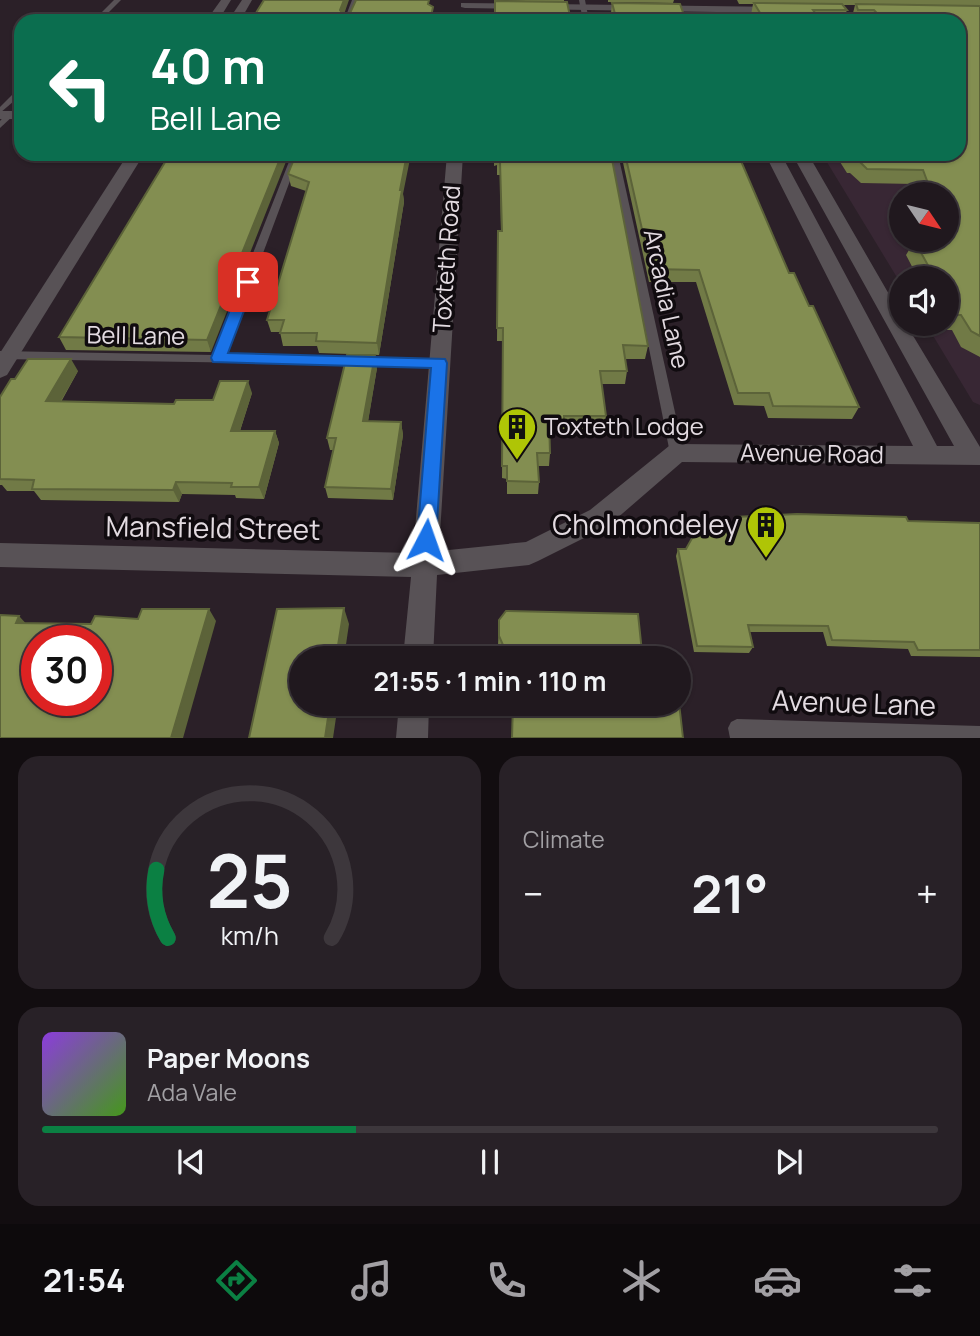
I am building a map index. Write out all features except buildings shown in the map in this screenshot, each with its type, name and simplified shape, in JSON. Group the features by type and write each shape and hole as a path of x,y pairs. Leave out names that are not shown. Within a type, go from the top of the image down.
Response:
{"street":[{"path":"466,3 715,5 786,10"},
{"path":"3,360 131,161"},
{"name":"Toxteth Road","path":"419,646 454,161"},
{"path":"776,161 930,456"},
{"path":"803,161 975,456"},
{"path":"831,265 862,265"},
{"path":"424,565 529,553 599,518 677,453"},
{"name":"Avenue Road","path":"677,453 975,456"},
{"name":"Mansfield Street","path":"0,555 424,565"},
{"path":"412,737 413,716"}],"lane":[{"path":"103,14 118,0"},
{"path":"218,358 293,161"},
{"name":"Arcadia Lane","path":"615,161 677,453"},
{"name":"Bell Lane","path":"3,360 218,358 439,363"},
{"name":"Avenue Lane","path":"739,737 737,728 980,735"}],"shaded area":[{"path":"966,18 980,18 980,405 973,402 933,336 959,336 959,266 890,266 826,161 966,161"}],"place":[{"name":"Toxteth Lodge","path":"517,461"},
{"name":"Cholmondeley","path":"766,559"}],"route":[{"path":"248,282 218,358 439,363 426,540"}]}
